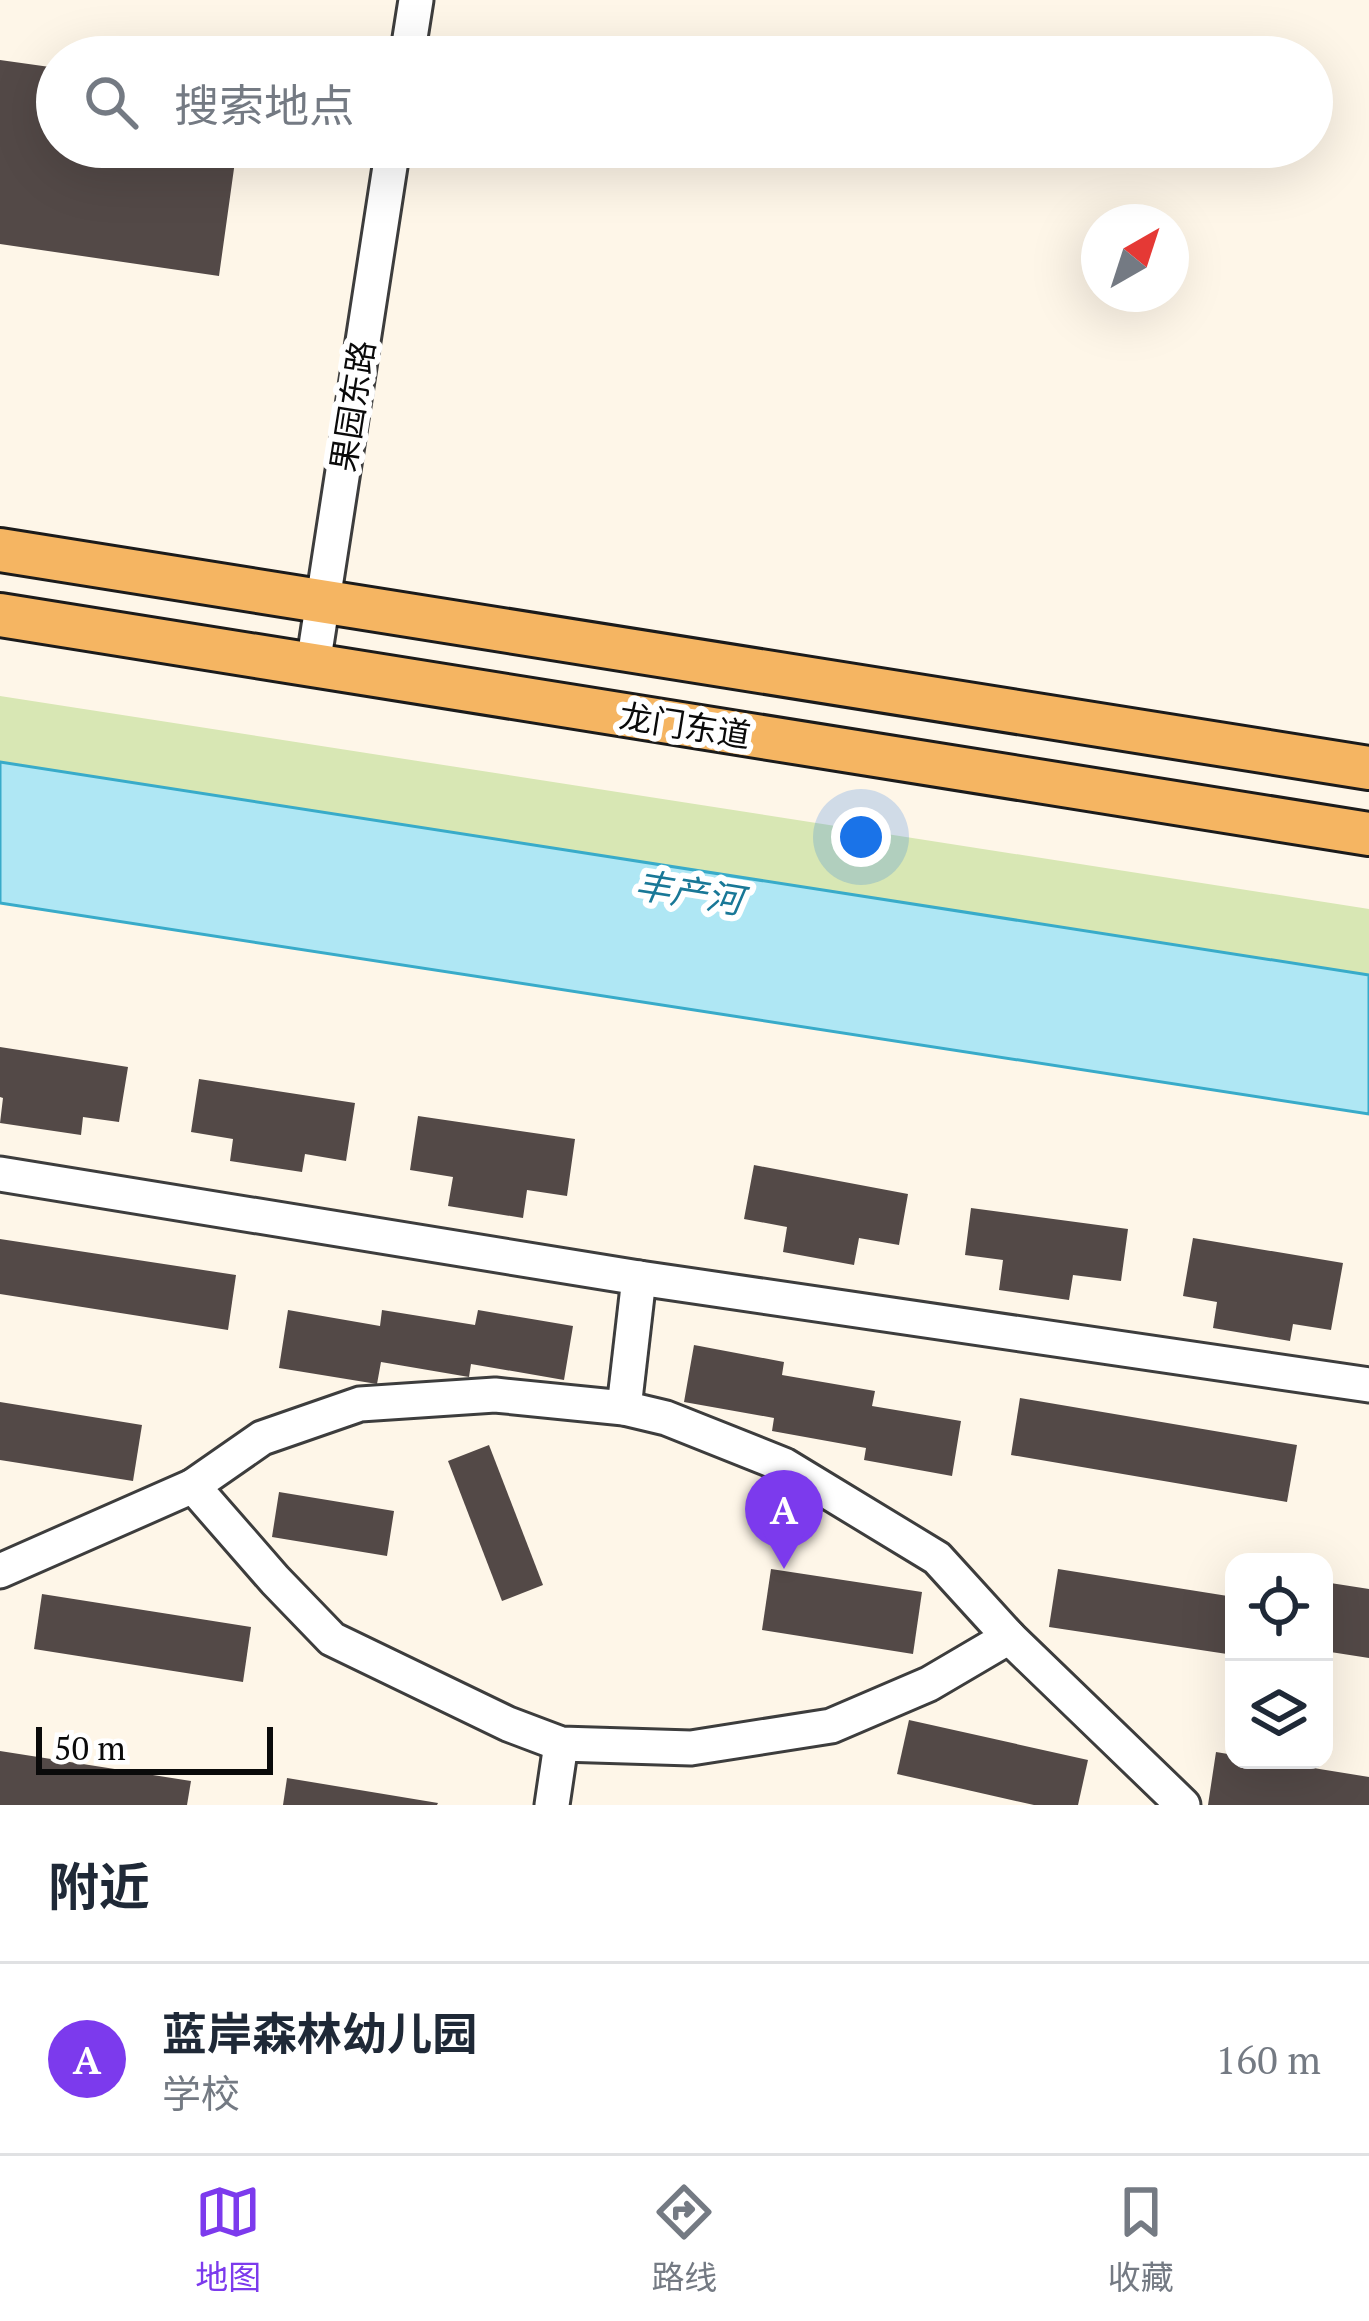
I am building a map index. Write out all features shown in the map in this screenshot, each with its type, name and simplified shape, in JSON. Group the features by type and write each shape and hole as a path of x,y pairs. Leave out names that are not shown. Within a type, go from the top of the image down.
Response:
{"main road":[{"name":"龙门东道","path":"0,550 1369,768"},
{"name":"龙门东道","path":"0,616 1369,834"}],"street":[{"path":"391,36 397,0"},
{"path":"410,36 416,0"},
{"name":"果园东路","path":"304,664 371,168"},
{"name":"果园东路","path":"313,600 389,168"},
{"path":"0,1174 639,1278 1369,1384"},
{"path":"624,1408 639,1278"},
{"path":"0,1571 193,1486 262,1438 360,1404 495,1395 624,1408 666,1418 784,1465 937,1558 1010,1637 1183,1805"},
{"path":"193,1486 332,1639 508,1724 561,1744 691,1748 831,1726 929,1684 1010,1637"},
{"path":"552,1805 561,1744"}],"green space":[{"path":"0,696 1369,909 1369,975 0,762"}],"water":[{"name":"丰产河","path":"0,762 1369,975 1369,1114 0,903"}],"building":[{"path":"0,60 36,65 36,168 234,168 219,276 0,244"},
{"path":"0,1047 128,1067 119,1122 83,1117 81,1135 0,1123"},
{"path":"199,1079 355,1103 346,1161 305,1154 302,1172 230,1161 233,1139 191,1132"},
{"path":"418,1116 575,1139 567,1196 527,1190 523,1218 448,1206 453,1177 410,1170"},
{"path":"754,1165 908,1194 899,1245 859,1238 854,1265 783,1252 787,1227 744,1219"},
{"path":"971,1208 1128,1229 1121,1281 1073,1275 1069,1300 999,1290 1003,1260 965,1255"},
{"path":"1193,1238 1343,1263 1331,1330 1293,1324 1290,1341 1213,1328 1217,1302 1183,1296"},
{"path":"0,1239 236,1275 228,1330 0,1294"},
{"path":"288,1310 380,1326 382,1310 475,1325 478,1310 573,1326 564,1380 471,1364 469,1377 381,1362 377,1384 279,1368"},
{"path":"694,1345 784,1362 782,1375 875,1391 872,1406 961,1421 952,1476 864,1460 866,1448 772,1431 774,1418 684,1402"},
{"path":"1020,1398 1297,1445 1287,1502 1011,1455"},
{"path":"0,1402 142,1425 133,1481 0,1460"},
{"path":"489,1445 543,1585 502,1601 448,1461"},
{"path":"279,1492 394,1511 387,1556 272,1537"},
{"path":"771,1569 922,1592 913,1654 762,1630"},
{"path":"1058,1569 1225,1596 1225,1654 1049,1627"},
{"path":"1333,1583 1369,1589 1369,1658 1333,1652"},
{"path":"42,1594 251,1627 243,1682 34,1649"},
{"path":"909,1720 1088,1760 1078,1805 1034,1805 897,1774"},
{"path":"0,1751 191,1781 187,1805 0,1805"},
{"path":"1216,1752 1225,1754 1225,1769 1320,1769 1369,1777 1369,1805 1208,1805"},
{"path":"287,1778 438,1803 283,1805"}],"place":[{"name":"蓝岸森林幼儿园","path":"784,1569"}]}
